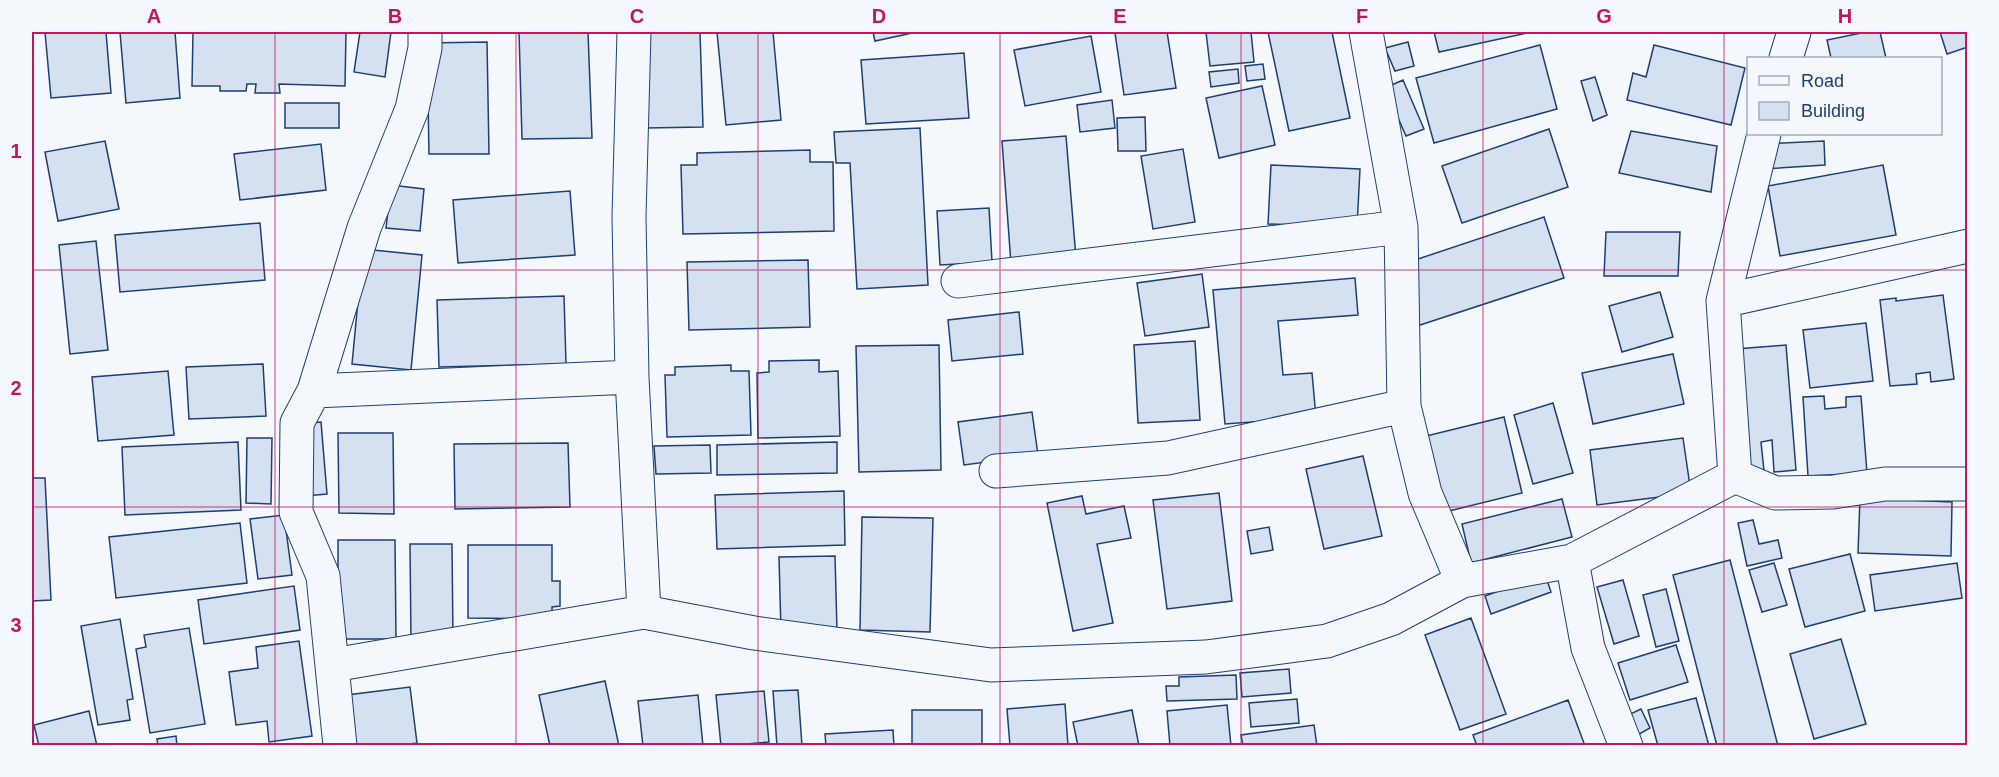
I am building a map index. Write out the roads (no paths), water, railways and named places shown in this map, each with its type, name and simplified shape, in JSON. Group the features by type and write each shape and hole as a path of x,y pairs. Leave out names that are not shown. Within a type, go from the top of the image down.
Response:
{"street":[{"path":"340,746 323,576 296,512 297,423 314,391 364,228 412,109 425,48 425,32"},
{"path":"634,32 629,217 632,377 644,612"},
{"path":"1366,32 1401,227 1404,406 1425,493 1462,581"},
{"path":"1786,57 1794,32"},
{"path":"1735,476 1723,300 1764,135"},
{"path":"958,280 1401,227"},
{"path":"1723,300 1968,246"},
{"path":"314,391 632,377"},
{"path":"996,471 1168,458 1404,406"},
{"path":"333,665 644,612 754,633 991,665 1206,657 1327,641 1390,619 1462,581 1572,561 1735,476"},
{"path":"1735,476 1774,493 1833,492 1885,484 1968,484"},
{"path":"1572,561 1588,648 1626,746"}]}
